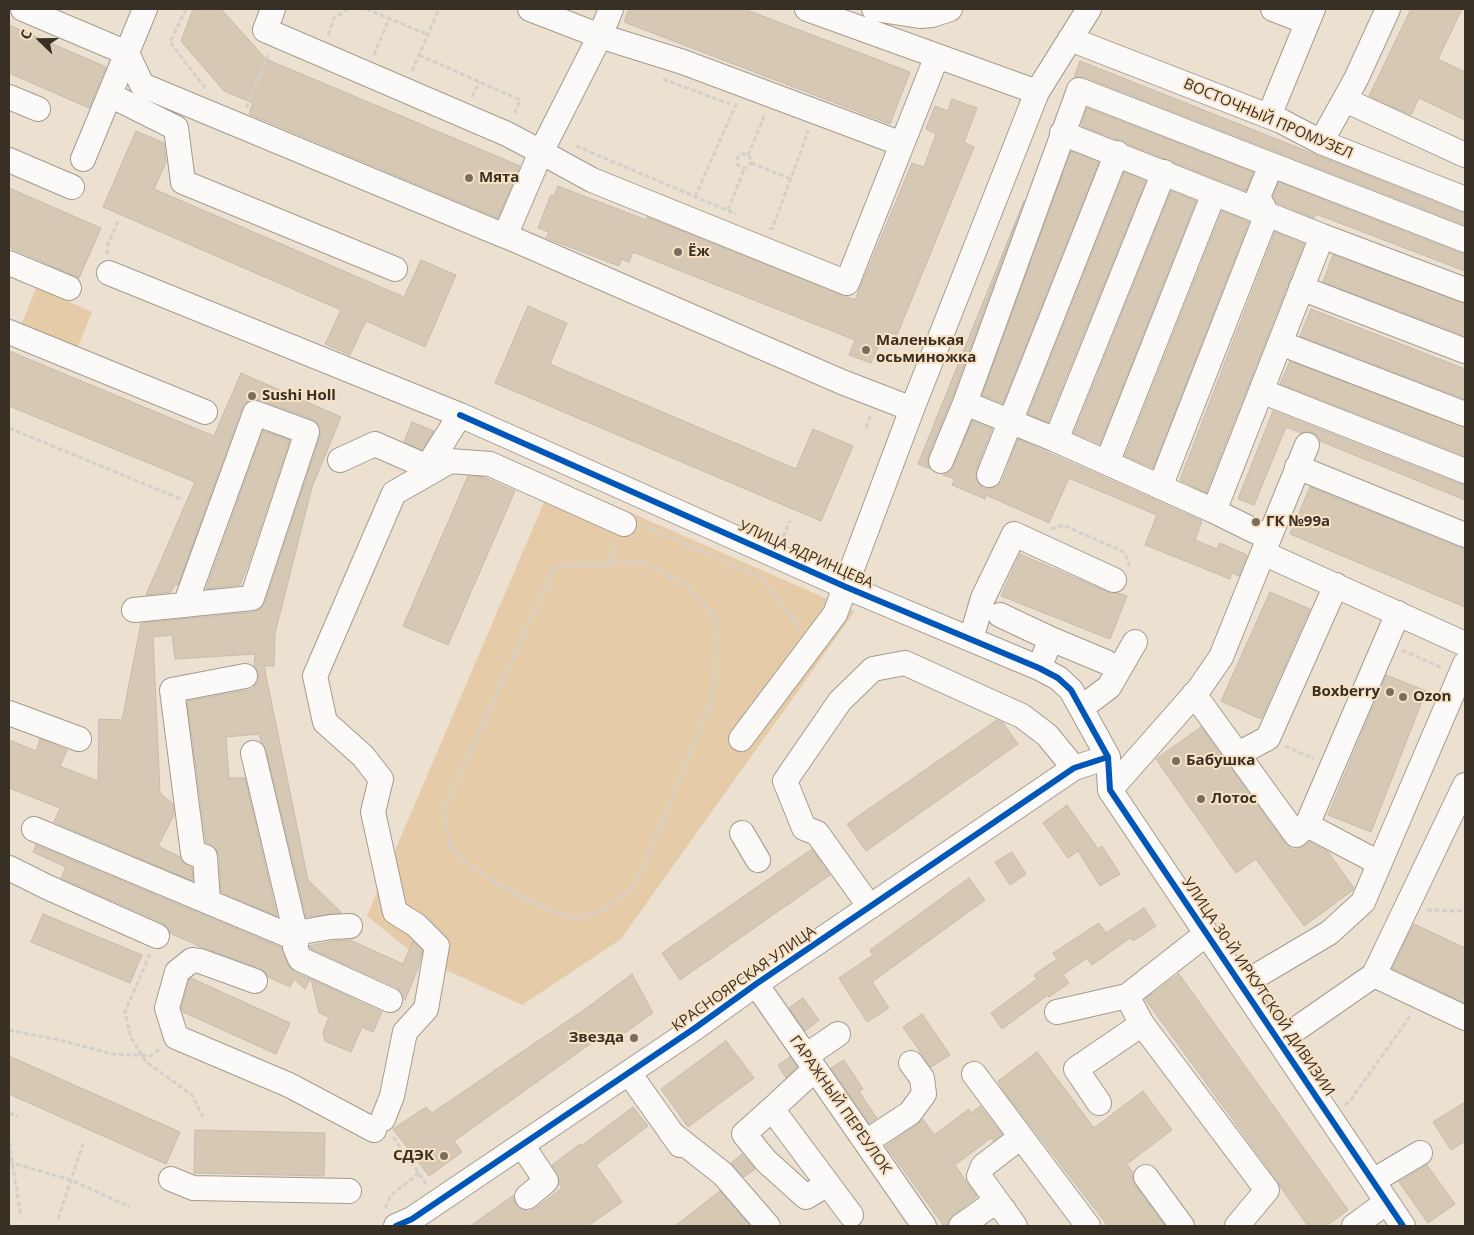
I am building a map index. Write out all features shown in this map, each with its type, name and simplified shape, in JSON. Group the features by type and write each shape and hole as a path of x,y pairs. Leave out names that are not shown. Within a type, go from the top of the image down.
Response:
{"street":[{"path":"23,9 127,54 142,85 497,232 842,382 912,409"},
{"path":"83,159 145,9"},
{"path":"273,9 265,30 507,134 546,143 592,180 686,218 724,221 847,283 937,56"},
{"path":"530,9 600,36 746,84 902,144"},
{"path":"497,232 505,236 546,143 600,36 611,9"},
{"path":"807,9 1037,92"},
{"path":"874,9 920,16 932,15 950,9"},
{"path":"741,739 835,614 912,409 1037,92 1089,9"},
{"path":"1269,116 1310,16 1273,9"},
{"path":"1321,142 1345,100 1388,9"},
{"name":"ВОСТОЧНЫЙ ПРОМУЗЕЛ","path":"1070,39 1269,116 1321,142 1465,199"},
{"path":"941,461 965,403 1079,90 1465,240"},
{"path":"110,94 176,128 183,182 395,269"},
{"path":"9,97 38,109"},
{"path":"1345,100 1465,155"},
{"path":"1062,133 1117,153 1322,236 1465,290"},
{"path":"989,475 1117,153"},
{"path":"9,160 72,188"},
{"path":"1160,486 1267,214 1258,197 1271,166"},
{"path":"1056,440 1164,172"},
{"path":"1107,464 1214,193"},
{"path":"1214,511 1322,236"},
{"path":"9,263 70,288"},
{"name":"УЛИЦА ЯДРИНЦЕВА","path":"109,273 460,415 846,587 1039,668 1058,678 1071,690 1108,757"},
{"path":"1302,288 1465,351"},
{"path":"9,332 205,412"},
{"path":"1280,343 1465,414"},
{"path":"1261,391 1465,472"},
{"path":"965,403 1056,440 1214,511 1266,545 1336,585 1465,644"},
{"path":"134,610 185,605 252,598 307,432 255,413 185,605"},
{"path":"340,460 375,444 423,465 431,461 460,415"},
{"path":"1110,790 1194,694 1221,657 1307,444"},
{"path":"255,981 200,961 192,960 177,972 166,1008 176,1038 380,1122 392,1096 405,1032 426,1009 437,946 416,925 395,912 373,812 381,779 363,756 325,722 315,676 394,493 450,460 490,464 624,524"},
{"path":"1298,467 1465,536"},
{"path":"971,639 983,598 1014,534 1114,580"},
{"path":"1238,754 1268,738 1336,585"},
{"path":"1194,694 1296,835 1307,825 1398,613"},
{"path":"1000,615 1106,662"},
{"path":"1039,668 1051,639"},
{"path":"1081,708 1109,688 1135,642"},
{"path":"870,907 817,833 804,828 785,781 840,701 873,670 904,663 1022,716 1047,735 1074,768"},
{"path":"1241,986 1329,933 1363,902 1463,670"},
{"path":"208,902 205,857 193,853 172,690 245,676"},
{"path":"9,714 79,739"},
{"path":"253,753 296,936 295,947 300,959 390,1000"},
{"path":"1108,757 1110,790"},
{"name":"КРАСНОЯРСКАЯ УЛИЦА","path":"388,1221 412,1219 696,1028 756,984 1074,768 1108,757"},
{"path":"1279,1041 1374,975 1465,785"},
{"name":"УЛИЦА 30-Й ИРКУТСКОЙ ДИВИЗИИ","path":"1110,790 1403,1226"},
{"path":"1307,825 1379,863"},
{"path":"34,829 208,902 296,936 331,927 350,926"},
{"path":"742,833 758,860"},
{"path":"9,868 157,936"},
{"path":"1057,1012 1126,996 1206,934"},
{"path":"1374,975 1465,1018"},
{"name":"ГАРАЖНЫЙ ПЕРЕУЛОК","path":"756,984 924,1226"},
{"path":"1126,996 1142,1024 1267,1190 1237,1226"},
{"path":"1099,1103 1076,1069 1142,1024"},
{"path":"828,1184 806,1197 766,1161 744,1134 772,1109 810,1062 838,1034"},
{"path":"866,1142 910,1113 924,1094 922,1078 911,1063"},
{"path":"629,1073 697,1170"},
{"path":"974,1074 1088,1226"},
{"path":"772,1109 851,1215"},
{"path":"671,1133 723,1174 768,1226"},
{"path":"1010,1218 979,1176 983,1166 1021,1137"},
{"path":"522,1145 546,1181 527,1198"},
{"path":"1373,1181 1420,1153"},
{"path":"1146,1177 1182,1226"},
{"path":"171,1179 193,1188 349,1191"},
{"path":"1354,1226 1387,1202"},
{"path":"961,1226 992,1204 1010,1218"}],"path":[{"path":"186,9 170,42 209,94"},
{"path":"321,54 334,18 348,9"},
{"path":"366,9 429,35"},
{"path":"403,90 440,9"},
{"path":"366,74 389,18"},
{"path":"238,125 277,35"},
{"path":"419,55 520,100 507,134"},
{"path":"654,76 736,106"},
{"path":"686,218 746,84"},
{"path":"748,155 773,94"},
{"path":"764,116 773,119"},
{"path":"763,226 772,229 791,179 808,132 799,129"},
{"path":"546,143 695,196 724,221"},
{"path":"743,154 748,155 751,158 749,167 739,166 738,159 743,154"},
{"path":"751,163 791,179"},
{"path":"724,221 744,168"},
{"path":"724,221 736,214"},
{"path":"109,273 106,266 108,244 118,222"},
{"path":"9,428 181,499"},
{"path":"608,563 624,524 632,521 762,578 812,645"},
{"path":"783,538 790,521"},
{"path":"642,562 688,586 717,618 712,699 659,830 633,888 604,910 575,918 548,910 511,892 467,864 450,848 444,810 555,566 608,563 642,562"},
{"path":"1385,643 1463,670"},
{"path":"1268,738 1332,767"},
{"path":"1404,910 1462,911 1465,909"},
{"path":"1329,1115 1350,1102 1411,1014 1418,996"},
{"path":"9,1030 113,1054 150,1056 176,1038"},
{"path":"9,1113 18,1117"},
{"path":"380,1122 388,1130 428,1186"},
{"path":"9,1142 10,1163 21,1217"},
{"path":"58,1219 83,1144"},
{"path":"10,1163 71,1180 130,1207"},
{"path":"388,1221 391,1194 419,1173"}],"shaded area":[{"path":"36,288 92,312 76,351 20,328"},
{"path":"554,479 855,611 621,939 522,1005 418,957 367,916"}],"building":[{"path":"193,9 221,9 266,59 520,166 498,218 249,114 253,103 224,91 181,41"},
{"path":"629,9 744,9 910,72 890,124 624,22"},
{"path":"1411,9 1462,9 1438,59 1465,72 1465,120 1419,98 1411,115 1369,96"},
{"path":"9,25 106,67 89,108 9,73"},
{"path":"1080,61 1460,212 1465,212 1465,225 1084,77 1074,78"},
{"path":"952,99 977,108 964,142 974,147 897,335 885,331 871,363 849,355 855,340 633,252 629,262 621,259 619,266 546,238 549,232 538,228 551,195 554,196 558,186 646,220 647,217 855,300 912,163 924,167 936,134 926,129 935,106 948,111"},
{"path":"1087,108 1253,172 1246,191 1127,144 1122,140 1081,126"},
{"path":"136,131 164,143 166,162 154,189 404,297 421,260 456,275 425,347 366,321 350,355 325,344 341,310 103,207"},
{"path":"1071,151 1099,162 1003,403 982,395"},
{"path":"1124,172 1146,181 1048,422 1028,414"},
{"path":"1279,182 1460,253 1465,253 1465,271 1316,214 1314,218 1277,203 1273,196"},
{"path":"9,188 101,228 79,278 9,247"},
{"path":"1171,191 1196,201 1100,444 1074,433"},
{"path":"1024,201 952,398 928,456 927,462 930,469 918,464"},
{"path":"1222,211 1249,222 1153,468 1125,456"},
{"path":"1275,232 1304,244 1206,493 1180,480"},
{"path":"1333,255 1465,303 1465,336 1323,282"},
{"path":"528,306 567,323 550,364 796,469 813,429 853,446 821,521 495,383"},
{"path":"1311,309 1465,369 1465,399 1300,336"},
{"path":"9,351 214,436 241,373 341,417 312,487 275,633 274,666 264,666 308,880 342,913 306,917 266,750 259,734 226,737 229,778 245,778 277,916 221,892 219,856 215,848 206,843 187,701 252,689 258,681 259,674 254,666 255,654 175,659 172,635 153,637 160,793 173,804 174,815 158,846 180,857 183,862 192,867 193,881 54,822 60,808 9,788 9,740 36,751 40,739 67,750 60,766 98,781 99,719 122,720 141,623 253,612 261,609 265,602 320,436 321,430 318,423 312,419 260,400 252,400 246,403 242,408 178,585 175,584 171,592 146,595 195,482 9,406"},
{"path":"1290,361 1465,427 1465,456 1280,384"},
{"path":"1273,411 1460,484 1465,484 1465,500 1320,441 1318,436 1313,433 1306,431 1301,433 1286,427 1254,505 1238,499"},
{"path":"972,421 992,429 976,470 976,477 983,488 991,488 1002,481 1018,439 1202,521 1195,540 1217,549 1220,543 1247,555 1239,576 1232,573 1230,579 1145,545 1157,515 1069,478 1049,523 986,495 985,499 952,485 955,479 943,475 950,472 954,466"},
{"path":"412,422 434,431 422,450 404,442"},
{"path":"263,431 290,440 248,565 240,585 206,589"},
{"path":"468,476 483,477 515,491 448,645 403,626"},
{"path":"1310,487 1460,548 1465,548 1465,607 1290,534"},
{"path":"1020,554 1108,592 1127,596 1110,639 1001,596"},
{"path":"1270,592 1310,609 1261,719 1221,701"},
{"path":"1386,675 1426,691 1371,832 1328,815"},
{"path":"997,720 1003,723 1018,744 866,851 847,824"},
{"path":"1201,727 1285,843 1294,850 1309,842 1328,852 1354,888 1304,926 1256,859 1236,873 1156,759"},
{"path":"1067,805 1098,849 1102,846 1120,874 1100,886 1078,851 1068,858 1043,823"},
{"path":"36,845 282,948 288,965 294,972 310,979 305,989 294,979 290,987 268,977 260,968 203,948 170,933 163,923 61,878 66,867 33,852"},
{"path":"812,849 830,875 680,980 662,953"},
{"path":"1012,852 1026,874 1010,885 995,862"},
{"path":"969,878 985,900 872,982 889,1008 867,1022 839,978 873,955 870,950"},
{"path":"1144,908 1156,926 1133,941 1130,938 1092,965 1087,958 1063,975 1069,983 1049,997 1048,995 1002,1029 991,1013 1037,979 1034,975 1057,959 1053,953 1099,923 1106,933"},
{"path":"43,914 142,955 130,983 31,942"},
{"path":"1414,924 1465,948 1465,1003 1392,968"},
{"path":"350,940 403,964 413,941 422,951 419,966 405,1000 396,987 311,949 309,946"},
{"path":"632,974 653,1013 613,1041 607,1032 454,1141 462,1152 429,1176 393,1129 426,1107 432,1113 588,1007"},
{"path":"1179,974 1348,1210 1326,1226 1308,1226 1145,999"},
{"path":"191,978 290,1023 276,1054 183,1012 181,1008"},
{"path":"311,979 382,1012 373,1032 362,1027 351,1052 325,1041 323,1032 329,1017 319,1013"},
{"path":"803,998 819,1020 805,1031 789,1008"},
{"path":"922,1014 950,1055 931,1067 903,1027"},
{"path":"726,1041 754,1078 688,1127 661,1089"},
{"path":"1037,1052 1094,1128 1143,1091 1172,1130 1127,1164 1133,1173 1132,1179 1135,1185 1165,1226 1108,1226 1002,1089 998,1081"},
{"path":"9,1056 180,1132 166,1164 9,1094"},
{"path":"790,1057 797,1067 786,1078 778,1065"},
{"path":"844,1060 863,1089 859,1092 877,1118 869,1123 831,1068"},
{"path":"1465,1102 1465,1141 1451,1150 1433,1122"},
{"path":"980,1106 1002,1134 993,1141 991,1138 955,1165 977,1197 953,1215 947,1226 944,1226 886,1146 923,1119 934,1135 969,1109 971,1113"},
{"path":"633,1107 648,1126 596,1165 622,1202 588,1226 470,1226 514,1195 516,1205 522,1210 526,1210 527,1213 536,1208 562,1188 559,1184 558,1174 552,1165"},
{"path":"195,1130 325,1133 324,1176 194,1173"},
{"path":"742,1154 755,1169 744,1177 731,1163"},
{"path":"1427,1165 1455,1204 1428,1223 1399,1182"},
{"path":"720,1191 750,1226 675,1226"}],"cycle path":[{"path":"460,415 846,587 1039,668 1058,678 1071,690 1108,757 1110,790 1403,1226"},
{"path":"396,1226 412,1219 695,1028 756,984 1074,768 1108,757"}],"place":[{"name":"Мята","path":"469,178"},
{"name":"Ёж","path":"678,252"},
{"name":"Маленькая осьминожка","path":"866,350"},
{"name":"Sushi Holl","path":"252,396"},
{"name":"ГК №99а","path":"1256,522"},
{"name":"Boxberry","path":"1390,692"},
{"name":"Ozon","path":"1403,697"},
{"name":"Бабушка","path":"1176,761"},
{"name":"Лотос","path":"1201,799"},
{"name":"Звезда","path":"634,1038"},
{"name":"СДЭК","path":"444,1156"}]}
